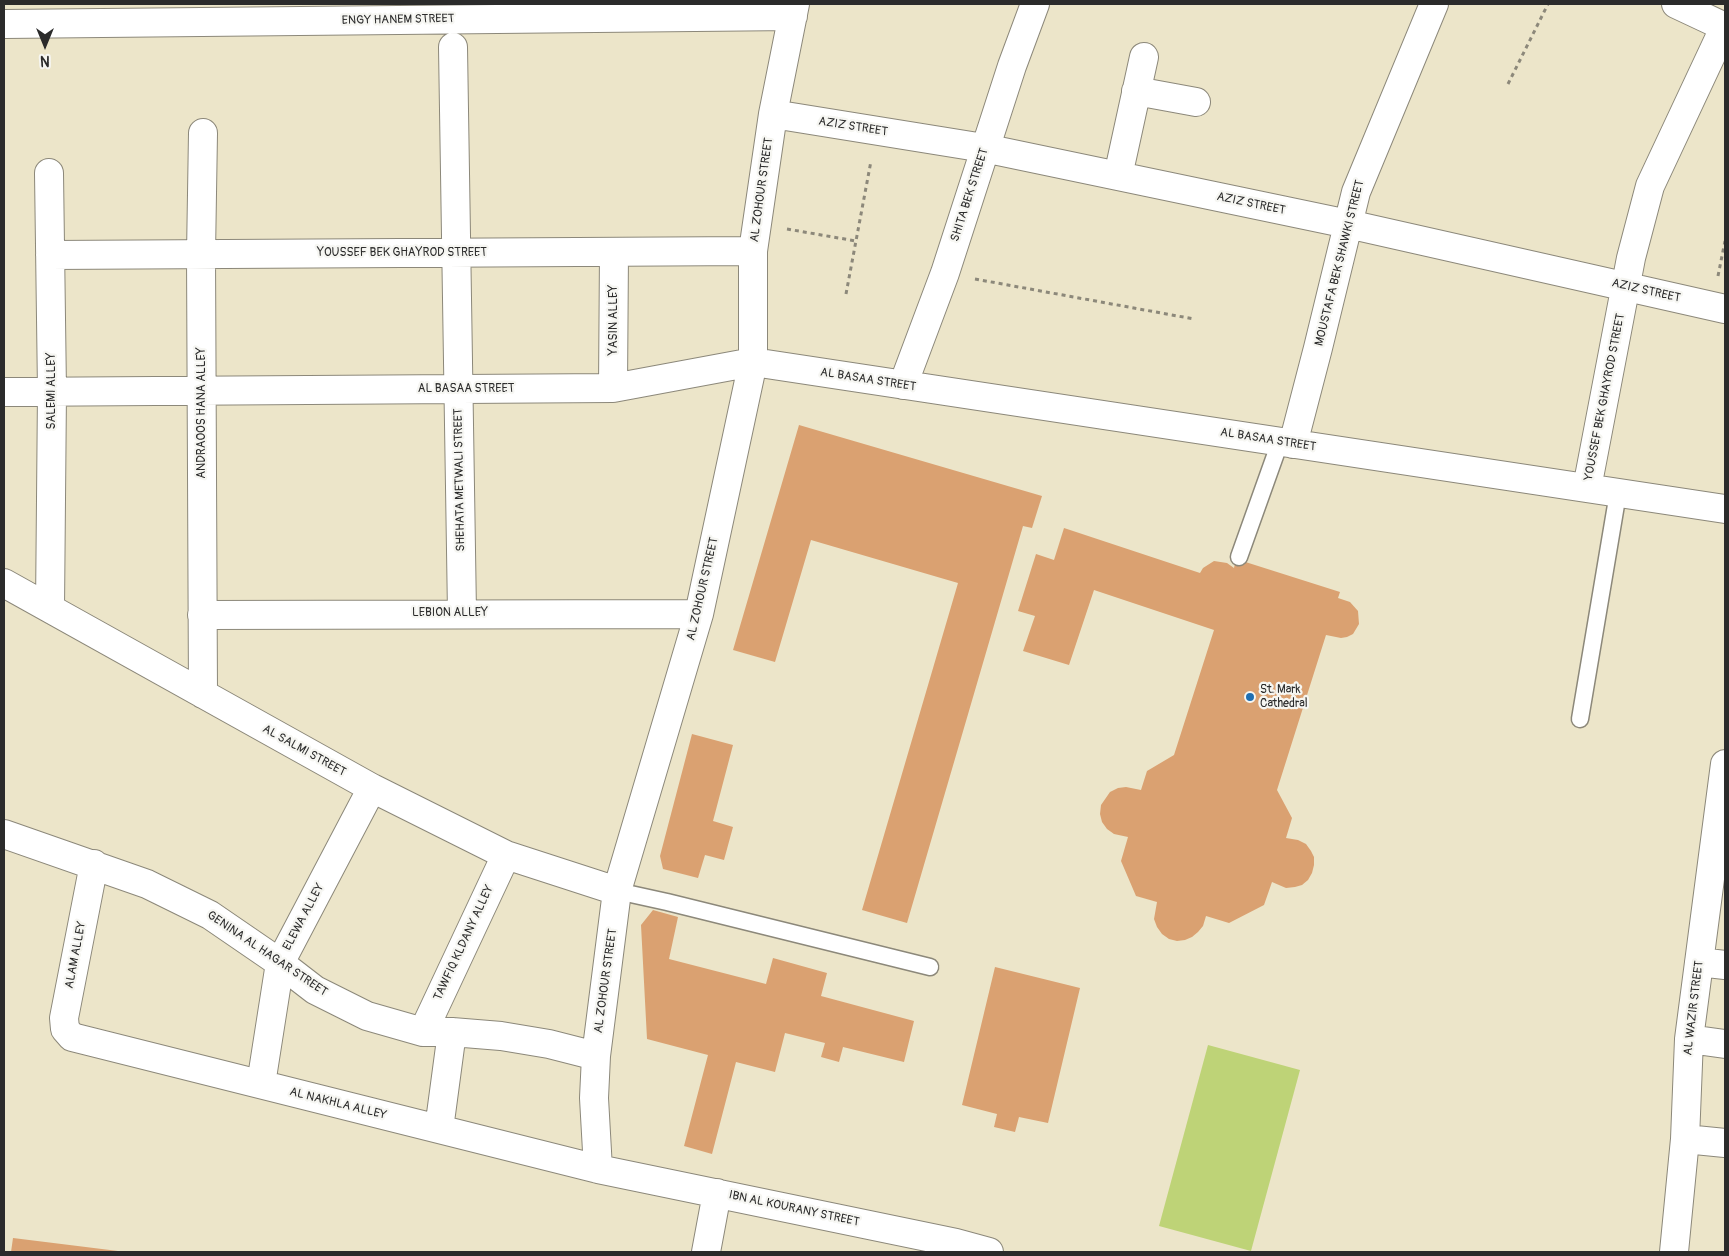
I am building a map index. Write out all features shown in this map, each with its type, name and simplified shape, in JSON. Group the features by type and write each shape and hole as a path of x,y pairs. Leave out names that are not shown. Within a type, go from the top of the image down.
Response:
{"street":[{"name":"SHITA BEK STREET","path":"903,385 944,273 984,148 1035,4"},
{"name":"MOUSTAFA BEK SHAWKI STREET","path":"1286,443 1318,348 1356,192 1366,163 1434,4"},
{"path":"1676,4 1725,27"},
{"name":"ENGY HANEM STREET","path":"4,24 88,14 794,10"},
{"name":"AL ZOHOUR STREET","path":"598,1169 594,1098 596,1056 617,892 699,614 753,362 755,237 773,114 794,10"},
{"name":"YOUSSEF BEK GHAYROD STREET","path":"1587,488 1631,258 1650,186 1725,27"},
{"name":"SHEHATA METWALI STREET","path":"453,47 462,613"},
{"path":"1118,176 1144,56"},
{"path":"1136,90 1196,102"},
{"name":"AZIZ STREET","path":"773,114 984,148 1348,224 1725,309"},
{"name":"ANDRAOOS HANA ALLEY","path":"202,132 202,694"},
{"name":"SALEMI ALLEY","path":"49,173 52,391 50,608"},
{"name":"YOUSSEF BEK GHAYROD STREET","path":"50,255 614,252 755,237"},
{"name":"YASIN ALLEY","path":"614,252 614,388"},
{"name":"AL BASAA STREET","path":"4,392 614,388 753,362 1725,509"},
{"name":"AL SALMI STREET","path":"4,582 372,788 506,855 617,892"},
{"name":"LEBION ALLEY","path":"202,615 699,614"},
{"name":"AL WAZIR STREET","path":"1674,1252 1685,1139 1688,1039 1712,964 1724,779"},
{"name":"ELEWA ALLEY","path":"261,1084 280,963 372,788"},
{"name":"GENINA AL HAGAR STREET","path":"4,834 147,884 210,915 280,963 315,990 367,1016 422,1032 452,1032 500,1036 549,1044 596,1056"},
{"name":"TAWFIQ KLDANY ALLEY","path":"422,1032 506,855"},
{"name":"ALAM ALLEY","path":"78,1038 68,1033 63,1024 94,864"},
{"path":"439,1129 452,1032"},
{"name":"AL NAKHLA ALLEY","path":"78,1038 598,1169"},
{"path":"1688,1039 1725,1044"},
{"path":"1685,1139 1725,1143"},
{"name":"IBN AL KOURANY STREET","path":"598,1169 717,1193 955,1248 989,1252"},
{"path":"706,1252 717,1193"}],"lane":[{"path":"1239,557 1286,443"},
{"path":"1580,719 1618,493"},
{"path":"617,892 667,902 930,967"}],"path":[{"path":"1508,84 1548,4"},
{"path":"846,294 876,131"},
{"path":"755,237 856,241"},
{"path":"944,273 1194,319"}],"green space":[{"path":"1208,1045 1300,1070 1251,1251 1159,1226"}],"building":[{"path":"799,425 1042,496 1032,528 1023,526 907,923 862,910 958,583 811,540 775,662 733,650"},
{"name":"St. Mark Cathedral","path":"1064,528 1200,573 1203,568 1214,561 1227,563 1234,568 1236,559 1340,592 1338,598 1350,602 1358,611 1359,624 1353,634 1341,638 1326,635 1277,790 1292,818 1286,838 1298,840 1306,844 1314,857 1312,873 1302,885 1295,887 1286,888 1272,882 1264,905 1229,923 1206,916 1203,926 1198,932 1185,940 1169,939 1162,934 1154,919 1157,902 1136,896 1121,861 1128,837 1114,834 1107,829 1102,822 1100,814 1101,805 1110,792 1126,787 1141,790 1147,771 1174,755 1214,630 1094,590 1069,665 1023,651 1035,616 1018,611 1036,554 1054,560"},
{"path":"692,734 733,745 713,821 733,827 724,860 705,855 698,878 663,869 660,856"},
{"path":"653,910 678,917 669,959 766,984 773,958 827,973 821,996 914,1021 904,1062 843,1047 839,1062 821,1057 825,1043 785,1033 775,1072 736,1062 712,1154 684,1146 708,1055 647,1039 641,925"},
{"path":"995,967 1080,988 1048,1123 1019,1117 1015,1132 994,1127 997,1114 962,1105"},
{"path":"13,1238 118,1251 118,1252 11,1252"}],"place":[{"name":"St. Mark Cathedral","path":"1250,697"}]}
